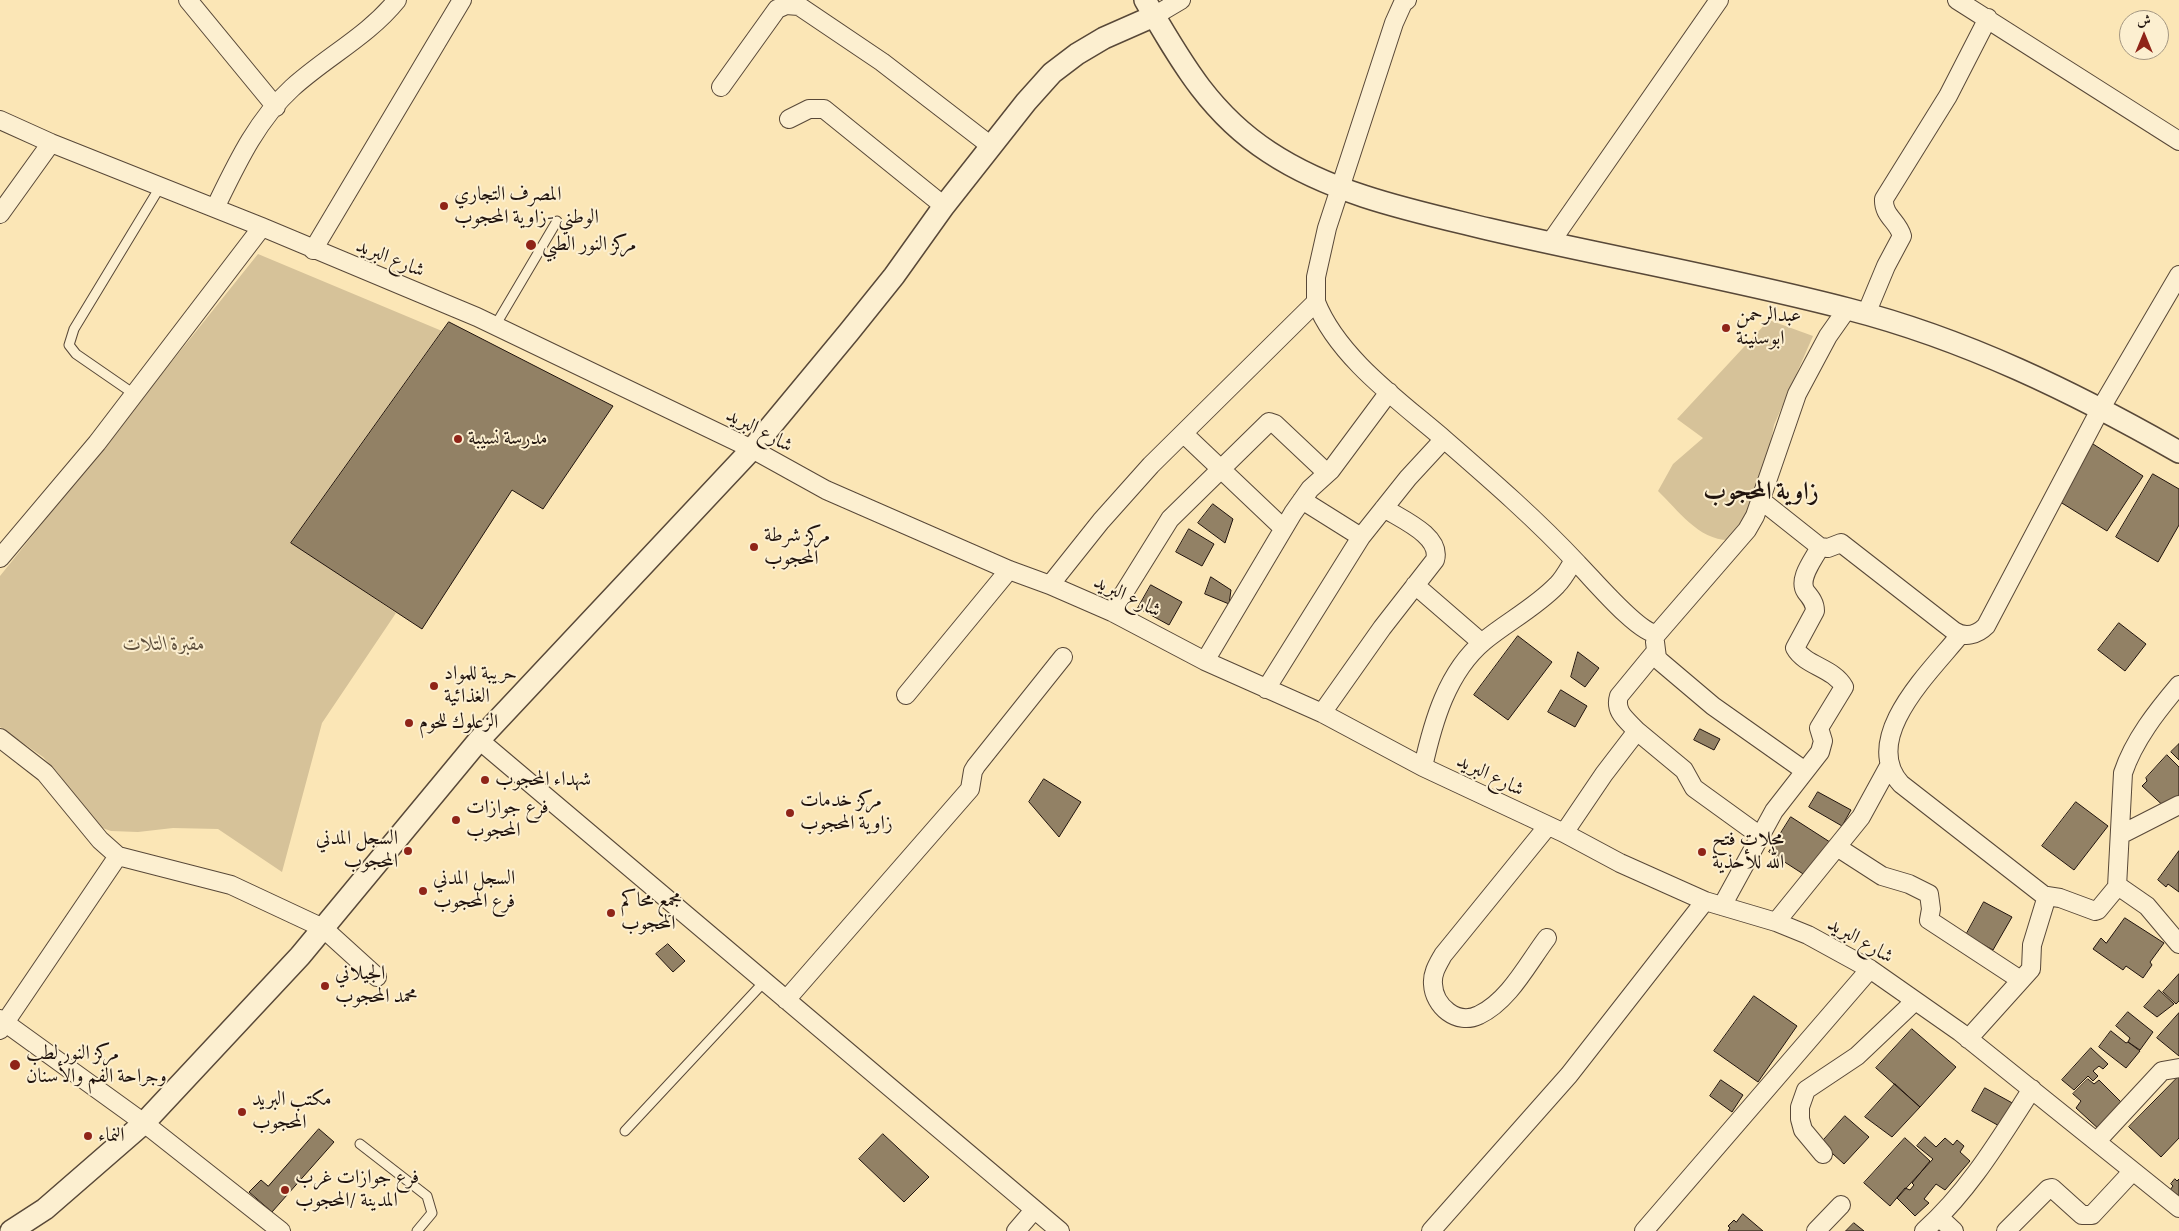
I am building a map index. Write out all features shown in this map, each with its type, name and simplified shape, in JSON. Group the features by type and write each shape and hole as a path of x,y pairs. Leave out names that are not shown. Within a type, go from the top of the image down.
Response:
{"street":[{"path":"188,0 204,22 276,107"},
{"path":"215,208 251,135 291,89 383,17 397,0"},
{"path":"313,250 462,0"},
{"path":"11,1231 45,1209 144,1123 300,956 479,740 752,449 894,276 944,206 1026,102 1052,73 1077,54 1150,8 1181,0"},
{"path":"1550,243 1719,0"},
{"path":"1957,0 2179,141"},
{"path":"1405,1 1394,23 1339,189 1318,263 1316,302 1326,324 1334,335 1389,392 1546,529 1623,612 1654,642 1660,662 1713,706 1805,771"},
{"path":"721,87 777,9 786,5 799,6 882,62 991,146"},
{"path":"1150,8 1191,78 1210,101 1269,152 1339,189 1430,215 1856,311 1958,344 2101,408 2179,452"},
{"path":"1759,835 1694,788 1684,770 1637,731 1618,710 1616,704 1619,696 1662,631 1747,530 1762,501 1797,394 1828,336 1856,311 1886,266 1902,236 1900,229 1884,210 1884,199 1948,96 1988,18"},
{"path":"788,119 809,109 824,109 944,206"},
{"name":"شارع البريد","path":"0,120 51,143 262,226 313,250 495,326 752,449 826,490 1009,570 1050,585 1112,612 1205,661 1322,712 1423,766 1620,863 1713,904 1776,922 1808,935 1870,969 1968,1039 2179,1208"},
{"path":"0,214 51,143"},
{"path":"0,558 98,443 262,226"},
{"path":"1762,501 1820,547 1828,548 1841,543 1960,635 1973,634 1986,626 2101,408 2179,276"},
{"path":"1050,585 1101,520 1151,465 1316,302"},
{"path":"1205,661 1283,528 1302,500 1327,473 1389,392"},
{"path":"1112,612 1170,518 1264,425 1271,422 1327,473"},
{"path":"1184,434 1283,528"},
{"path":"1266,689 1361,538 1384,508 1444,440"},
{"path":"1302,500 1361,538"},
{"path":"1322,712 1334,692 1435,560 1434,543 1384,508"},
{"path":"1431,1231 1569,1075 1713,904 1774,811 1823,747 1824,741 1819,728 1844,687 1839,679 1803,656 1795,648 1815,611 1814,603 1805,591 1804,575 1820,547"},
{"path":"1423,766 1430,734 1451,683 1482,643 1548,594 1558,584 1574,560"},
{"path":"906,695 1009,570"},
{"path":"1416,585 1482,643"},
{"path":"1960,635 1897,714 1890,735 1888,756 1890,764 1900,784 2046,897 2060,898 2095,911 2098,910 2117,887 2121,793 2128,759 2160,708 2179,685"},
{"path":"786,1000 970,789 973,771 976,766 1063,657"},
{"path":"1564,834 1604,774 1637,731"},
{"path":"0,738 45,773 100,840 118,856 231,885 323,928 377,977"},
{"path":"479,740 1060,1231"},
{"path":"1776,922 1860,817 1890,764"},
{"path":"2120,835 2179,805"},
{"path":"1547,827 1443,955 1436,967 1433,983 1439,1000 1454,1016 1465,1019 1478,1016 1504,996 1547,938"},
{"path":"1837,847 1882,876 1909,884 1929,894 1931,909 1929,920 2019,979"},
{"path":"118,856 2,1024 144,1123 282,1231"},
{"path":"2117,887 2146,906 2177,937"},
{"path":"1968,1039 2019,979 2031,969 2032,945 2046,897"},
{"path":"1644,1231 1870,969"},
{"path":"1823,1154 1804,1130 1800,1120 1800,1107 1806,1090 1857,1056 1915,1001"},
{"path":"2097,1141 2162,1071 2179,1068"},
{"path":"1924,1231 1940,1218 1973,1179 2032,1089"},
{"path":"2006,1231 2048,1189 2052,1188 2082,1215 2092,1215 2132,1172"},
{"path":"1816,1231 1841,1205"},
{"path":"1016,1231 1034,1210"},
{"path":"1940,1218 1954,1231"}],"lane":[{"path":"134,394 76,354 69,345 74,329 160,187"},
{"path":"495,326 557,221"},
{"path":"625,1131 764,982"},
{"path":"360,1144 427,1196 432,1213 417,1231"}],"green space":[{"name":"مقبرة التلات","path":"258,254 442,331 292,542 396,613 322,723 282,872 218,829 173,828 138,832 111,831 94,825 58,773 43,757 0,727 0,576"},
{"path":"1769,320 1813,336 1774,425 1761,493 1730,540 1719,539 1708,535 1690,523 1658,491 1673,464 1703,438 1677,419"}],"building":[{"name":"مدرسة نسيبة","path":"449,322 613,406 543,509 512,490 422,629 291,543"},
{"path":"2093,444 2143,476 2107,531 2057,500"},
{"path":"2153,474 2179,489 2179,525 2158,562 2116,537"},
{"path":"1213,504 1233,519 1225,543 1198,523"},
{"path":"1189,529 1214,544 1202,566 1176,552"},
{"path":"1211,577 1231,590 1229,604 1205,594"},
{"path":"1151,585 1182,602 1169,625 1138,608"},
{"path":"2119,623 2146,644 2125,671 2098,650"},
{"path":"1518,636 1552,662 1508,720 1474,695"},
{"path":"1578,652 1599,668 1585,687 1571,677"},
{"path":"1561,690 1587,706 1575,727 1548,712"},
{"path":"1700,729 1720,739 1714,750 1694,740"},
{"path":"2179,744 2179,760 2171,752"},
{"path":"2167,755 2179,767 2179,801 2169,811 2142,786 2147,781 2146,778"},
{"path":"1044,779 1081,802 1059,837 1029,802"},
{"path":"1818,792 1851,810 1842,826 1809,807"},
{"path":"2076,802 2108,826 2074,870 2042,846"},
{"path":"1791,817 1833,844 1811,879 1769,852"},
{"path":"2179,851 2179,892 2168,884 2166,887 2158,880"},
{"path":"1984,902 2012,917 1993,950 1966,935"},
{"path":"2125,918 2164,943 2150,962 2152,965 2143,978 2126,966 2123,970 2093,949 2101,938 2106,943"},
{"path":"668,944 685,961 673,972 656,954"},
{"path":"2179,974 2179,1001 2176,1004 2163,992"},
{"path":"2159,990 2174,1004 2157,1017 2144,1007"},
{"path":"1754,996 1797,1026 1758,1082 1714,1051"},
{"path":"2128,1012 2153,1032 2140,1050 2128,1042 2130,1038 2116,1026"},
{"path":"2179,1013 2179,1056 2157,1038"},
{"path":"1912,1029 1956,1067 1920,1107 1876,1068"},
{"path":"2111,1031 2140,1051 2126,1068 2099,1047"},
{"path":"2091,1048 2108,1064 2103,1069 2099,1066 2093,1071 2098,1076 2093,1081 2088,1076 2074,1090 2062,1080"},
{"path":"2179,1076 2179,1138 2161,1157 2129,1127"},
{"path":"2088,1079 2094,1084 2099,1080 2126,1107 2102,1132 2076,1108 2081,1101 2073,1094"},
{"path":"1721,1080 1743,1095 1732,1112 1710,1096"},
{"path":"1895,1084 1920,1107 1892,1137 1865,1117"},
{"path":"1985,1088 2016,1105 2003,1128 1972,1111"},
{"path":"1845,1116 1869,1137 1844,1164 1821,1143"},
{"path":"319,1129 334,1142 272,1212 249,1192 261,1180 268,1186"},
{"path":"883,1134 929,1177 904,1202 859,1159"},
{"path":"1925,1137 1936,1147 1945,1138 1953,1145 1957,1140 1964,1146 1960,1152 1970,1161 1945,1190 1936,1184 1924,1199 1929,1203 1915,1216 1897,1198 1933,1159 1917,1146"},
{"path":"1905,1138 1930,1161 1912,1183 1914,1185 1910,1190 1905,1188 1890,1206 1864,1183"},
{"path":"2175,1179 2177,1181 2179,1179 2179,1196 2170,1190 2173,1186 2171,1184"},
{"path":"1743,1214 1763,1231 1728,1231 1730,1228 1728,1226 1734,1220 1736,1222"},
{"path":"1854,1223 1864,1231 1846,1231"}],"place":[{"name":"المصرف التجاري الوطني -زاوية المحجوب","path":"444,206"},
{"name":"مركز النور الطبي","path":"531,245"},
{"name":"عبدالرحمن ابوسنينة","path":"1726,328"},
{"name":"مدرسة نسيبة","path":"458,439"},
{"name":"مركز شرطة المحجوب","path":"754,547"},
{"name":"حريبة للمواد الغذائية","path":"434,686"},
{"name":"الزعلوك للحوم","path":"409,723"},
{"name":"شهداء المحجوب","path":"485,780"},
{"name":"مركز خدمات زاوية المحجوب","path":"790,813"},
{"name":"فرع جوازات المحجوب","path":"456,820"},
{"name":"السجل المدني المحجوب","path":"408,851"},
{"name":"محلات فتح الله للأحذية","path":"1702,852"},
{"name":"السجل المدني فرع المحجوب","path":"423,891"},
{"name":"مجمع محاكم المحجوب","path":"611,913"},
{"name":"الجيلاني محمد المحجوب","path":"325,986"},
{"name":"مركز النور لطب وجراحة الفم والأسنان","path":"15,1065"},
{"name":"مكتب البريد المحجوب","path":"242,1112"},
{"name":"النماء","path":"88,1136"},
{"name":"فرع جوازات غرب المدينة /المحجوب","path":"285,1190"}],"district":[{"name":"زاوية المحجوب","path":"1761,493"}]}
